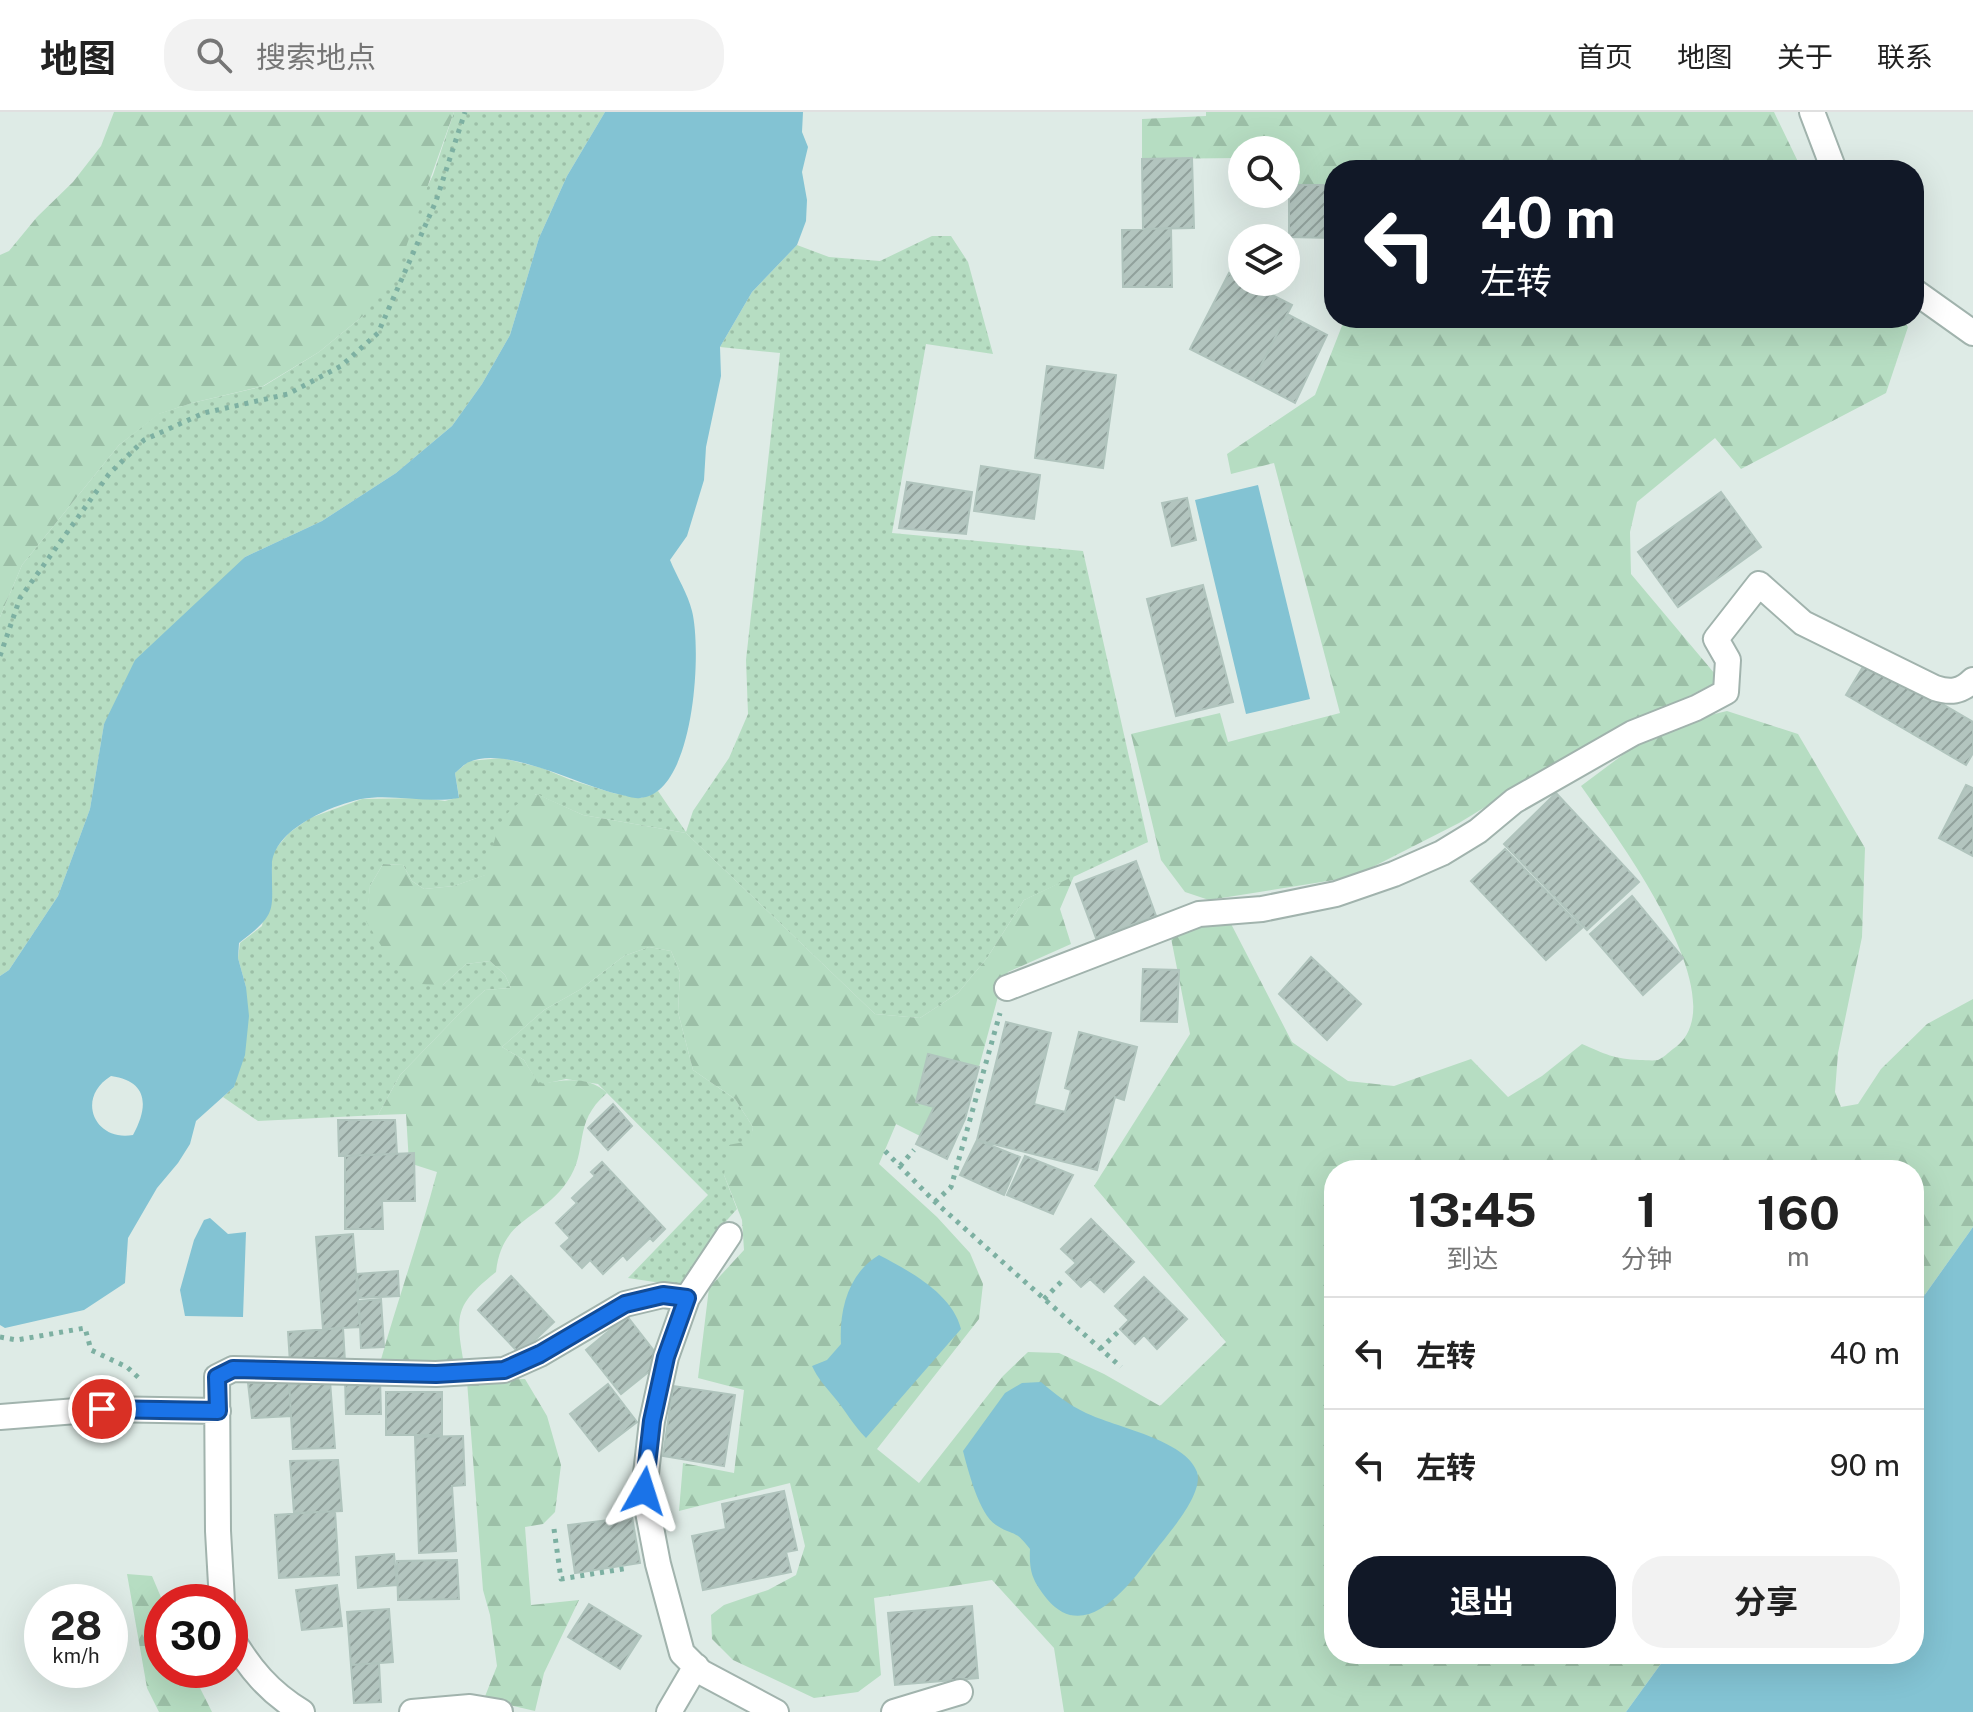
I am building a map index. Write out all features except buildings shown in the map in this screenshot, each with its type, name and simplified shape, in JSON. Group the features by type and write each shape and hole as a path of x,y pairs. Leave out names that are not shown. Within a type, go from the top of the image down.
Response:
{"street":[{"path":"1812,112 1830,160"},
{"path":"1924,298 1973,333"},
{"path":"1007,988 1199,914 1262,909 1336,894 1442,853 1478,831 1514,801 1633,733 1696,708 1726,692 1728,660 1716,639 1759,584 1803,623 1935,688 1950,693 1973,680"},
{"path":"729,1235 687,1298 666,1357 650,1435 644,1491 658,1564 682,1653 701,1672 776,1712"},
{"path":"221,1584 217,1377 233,1369 436,1374 504,1370 540,1354 625,1304 663,1295 687,1298"},
{"path":"0,1417 102,1409 218,1411"},
{"path":"248,1666 268,1687 302,1712"},
{"path":"669,1712 696,1666"},
{"path":"894,1712 960,1692"},
{"path":"412,1712 470,1707 500,1712"}],"path":[{"path":"0,656 20,598 109,474 144,440 204,413 288,394 341,366 378,333 436,201 465,112"},
{"path":"935,1202 951,1187 1007,988"},
{"path":"900,1166 914,1150"},
{"path":"885,1151 935,1202 1121,1367"},
{"path":"1044,1299 1065,1278"},
{"path":"0,1337 17,1340 85,1328 91,1350 127,1367 147,1389"},
{"path":"1100,1349 1118,1332"},
{"path":"554,1529 561,1579 658,1564"}],"green space":[{"path":"114,112 454,112 395,278 364,315 319,352 263,386 159,414 119,445 22,565 0,617 0,255 9,251 37,217 73,182 101,146"},
{"path":"454,112 605,112 567,176 539,238 510,335 482,384 452,426 396,473 322,521 245,557 104,724 90,809 58,896 9,970 0,976 0,617 22,565 119,445 158,414 264,386 319,352 364,315 433,175"},
{"path":"1206,112 1774,112 1797,160 1324,160 1324,185 1300,185 1300,136 1228,136 1228,158 1142,159 1142,119 1206,116"},
{"path":"932,236 951,236 968,262 993,354 926,344 892,533 1083,551 1148,842 1024,900 987,958 958,993 920,1018 875,1014 686,833 583,815 536,794 492,855 486,875 454,886 424,889 412,881 403,865 383,864 370,886 367,921 443,985 466,964 490,961 505,975 511,988 485,990 459,1014 400,1075 378,1115 258,1121 223,1097 234,1087 246,987 238,958 240,943 262,926 272,871 272,853 289,833 310,818 362,799 425,798 445,801 459,797 455,773 469,761 502,758 542,768 613,793 641,798 658,791 686,832 693,811 729,758 748,714 746,660 780,353 720,347 752,292 797,245 829,257 880,261"},
{"path":"1341,328 1908,328 1886,393 1741,469 1715,438 1637,502 1630,532 1631,574 1720,680 1536,776 1459,823 1353,877 1209,900 1185,892 1161,860 1131,734 1220,713 1228,742 1340,713 1274,463 1231,474 1227,454 1315,395"},
{"path":"1727,711 1798,734 1865,848 1862,937 1838,1053 1835,1092 1841,1107 1858,1104 1881,1069 1927,1024 1973,999 1973,1227 1924,1296 1924,1160 1324,1160 1324,1664 1661,1664 1626,1712 1064,1712 1054,1648 992,1580 874,1598 881,1675 858,1692 814,1698 733,1660 712,1639 711,1615 724,1605 768,1590 796,1575 805,1546 790,1483 679,1511 683,1463 734,1473 744,1390 698,1378 709,1288 744,1250 742,1220 724,1175 728,1145 750,1141 753,1127 735,1099 693,1070 678,1012 680,972 671,951 649,947 624,956 581,989 544,1010 502,1047 524,1060 539,1084 584,1081 607,1093 589,1115 578,1159 567,1182 514,1230 500,1254 496,1272 465,1302 459,1322 464,1364 380,1363 437,1172 409,1163 406,1114 378,1115 400,1075 459,1014 485,990 511,988 505,975 490,961 466,964 443,985 421,984 388,957 366,921 370,886 383,864 403,865 412,881 424,889 454,886 485,875 499,827 505,817 512,808 537,794 583,815 686,833 875,1014 920,1018 958,993 987,958 1024,900 1074,876 1060,909 1071,944 1008,972 999,993 979,1067 928,1055 916,1101 934,1107 920,1136 896,1124 879,1164 937,1217 970,1253 983,1284 979,1319 877,1449 919,1483 1003,1376 1028,1352 1059,1353 1160,1406 1226,1342 1094,1186 1190,1034 1170,933 1228,918 1292,1042 1348,1081 1394,1086 1471,1059 1508,1097 1542,1076 1582,1044 1616,1057 1631,1059 1658,1060 1673,1049 1690,1026 1693,994 1683,957 1642,877 1581,786 1660,727"},
{"path":"649,947 671,951 680,972 678,1012 693,1070 735,1099 753,1127 751,1141 724,1175 737,1209 719,1229 681,1286 628,1278 708,1195 598,1084 566,1079 539,1085 524,1060 502,1047 544,1010 581,989 624,956"},
{"path":"525,1379 547,1416 561,1465 555,1512 543,1524 525,1527 531,1605 579,1600 544,1673 535,1711 484,1699 497,1666 483,1590 467,1381"},
{"path":"127,1574 152,1576 155,1584 144,1584 144,1671"},
{"path":"147,1688 200,1688 212,1712 159,1712"}],"water":[{"path":"605,112 803,112 802,132 808,147 802,172 807,200 806,221 797,245 752,292 720,347 721,376 706,447 704,480 687,536 670,560 692,611 696,656 690,718 673,773 658,790 636,798 605,791 523,763 485,758 467,763 455,773 459,798 361,799 334,807 292,831 275,852 272,902 267,917 239,943 238,958 246,987 249,1016 245,1055 234,1087 196,1121 190,1144 157,1188 128,1238 125,1283 84,1310 5,1328 0,1325 0,976 9,970 58,896 90,809 104,724 135,660 245,557 322,521 396,473 452,426 482,384 510,335 539,238 567,176","holes":["111,1076 132,1083 142,1096 142,1114 133,1135 108,1132 94,1116 92,1106 100,1085"]},
{"path":"1258,485 1310,699 1246,714 1195,500"},
{"path":"210,1218 228,1234 246,1232 243,1317 185,1316 180,1290 194,1240 204,1220"},
{"path":"1973,1227 1973,1712 1626,1712 1661,1664 1924,1664 1924,1296"},
{"path":"879,1255 928,1284 949,1304 961,1329 866,1438 812,1366 827,1360 841,1344 844,1306 853,1282"},
{"path":"1041,1382 1086,1413 1179,1451 1197,1472 1198,1481 1190,1502 1122,1592 1093,1613 1078,1616 1062,1612 1047,1599 1033,1576 1030,1549 1025,1542 996,1525 984,1511 963,1451 1005,1393 1022,1383"}],"route":[{"path":"102,1409 218,1411 217,1377 233,1369 436,1374 504,1370 540,1354 625,1304 663,1295 687,1298 666,1357 652,1421 644,1491"}]}
